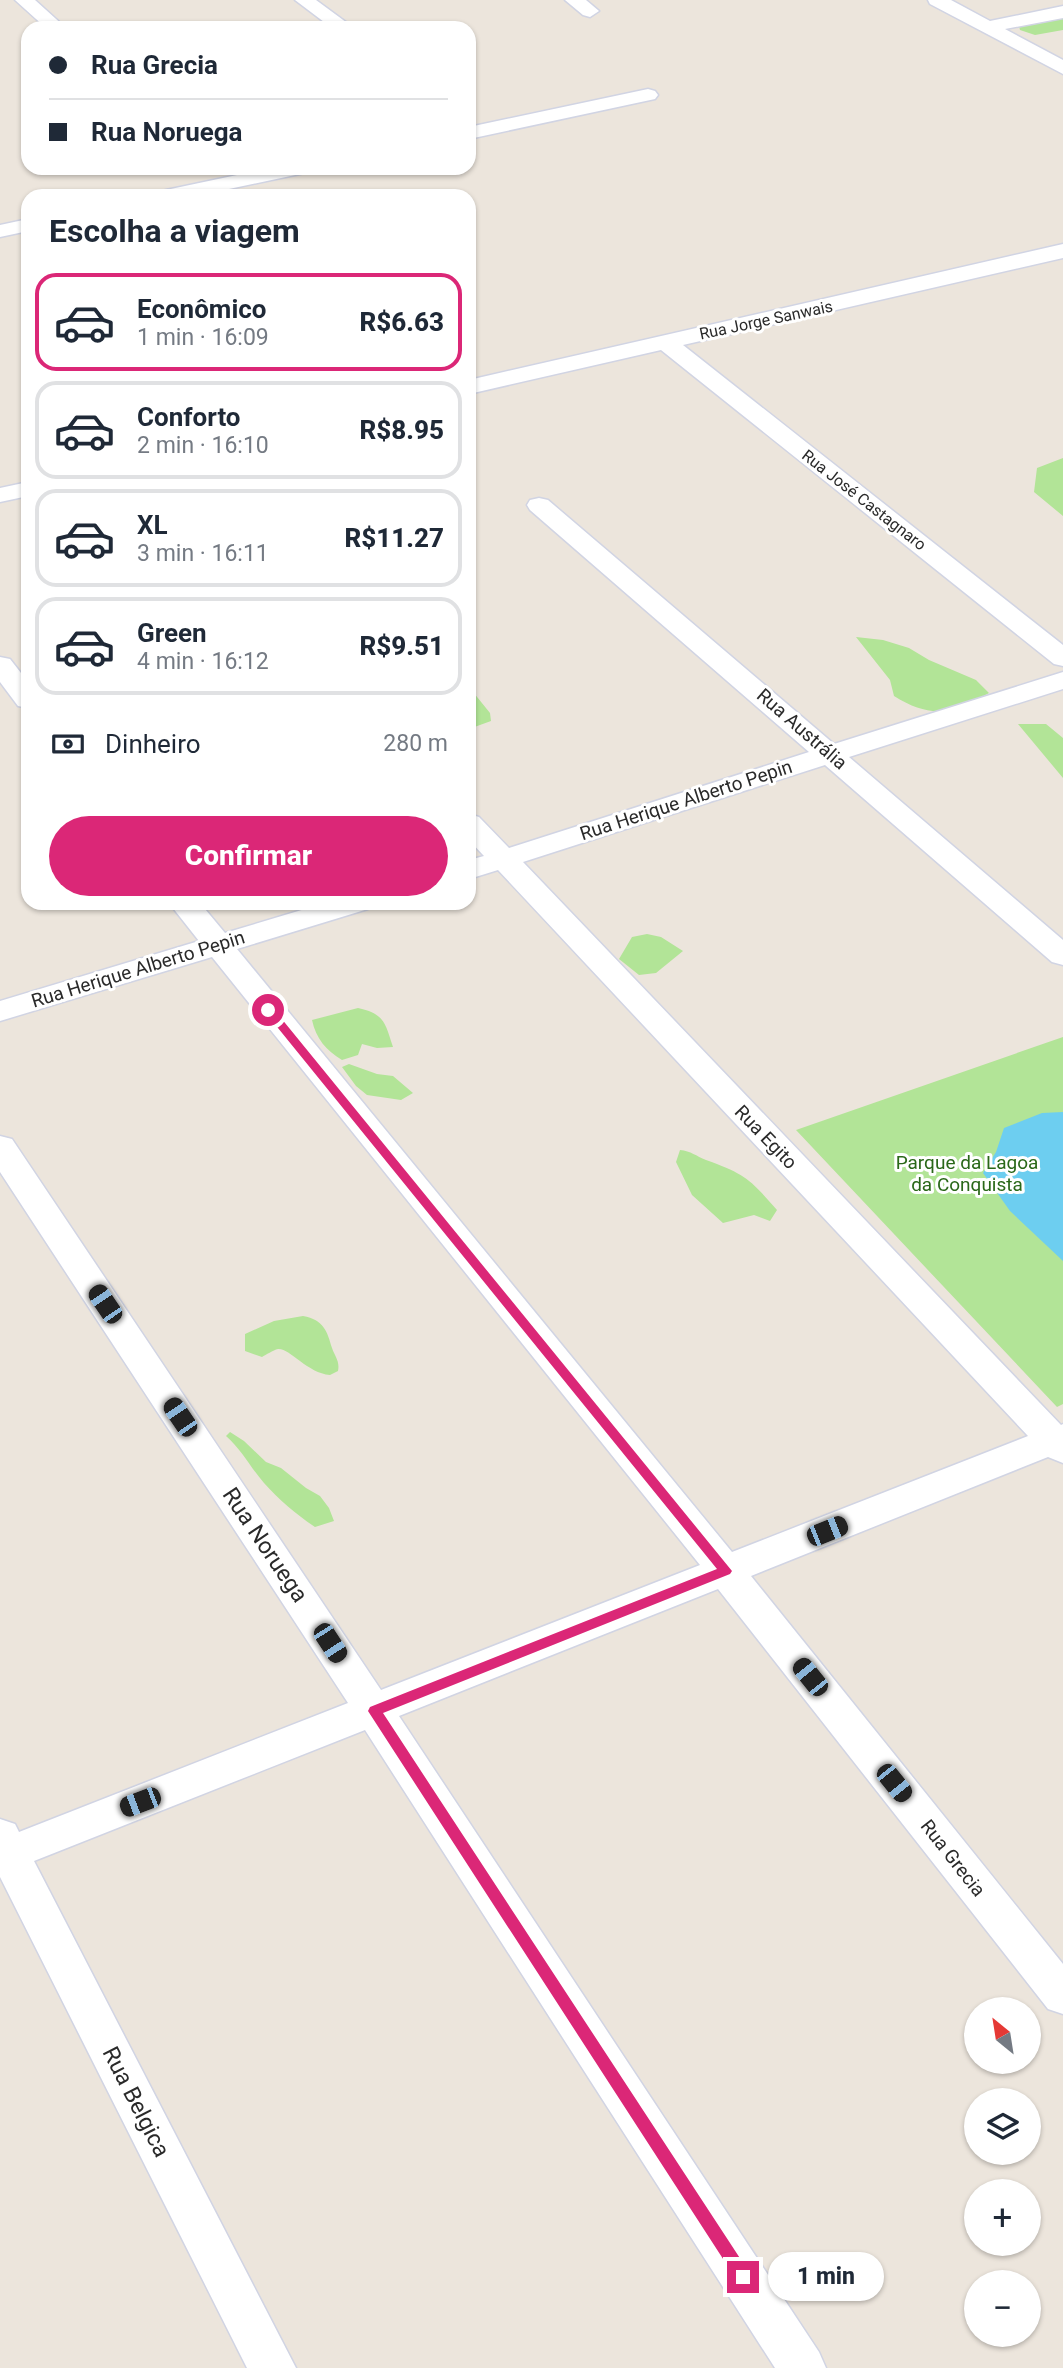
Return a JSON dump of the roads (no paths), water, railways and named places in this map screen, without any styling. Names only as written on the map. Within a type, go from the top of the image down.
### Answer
[{"type":"street","points":[[24,0],[49,21]]},
{"type":"street","points":[[304,0],[335,21]]},
{"type":"street","points":[[937,0],[1063,68]]},
{"type":"street","points":[[988,27],[1063,12]]},
{"type":"street","points":[[476,128],[648,95]]},
{"type":"street","points":[[185,189],[223,175]]},
{"type":"street","points":[[0,231],[21,226]]},
{"type":"street","name":"Rua Jorge Sanwais","points":[[476,385],[1063,251]]},
{"type":"street","name":"Rua José Castagnaro","points":[[665,342],[1063,658]]},
{"type":"street","points":[[0,495],[21,490]]},
{"type":"street","name":"Rua Austrália","points":[[539,505],[1063,956]]},
{"type":"street","points":[[1,664],[21,691]]},
{"type":"street","name":"Rua Herique Alberto Pepin","points":[[476,868],[1063,680]]},
{"type":"street","name":"Rua Egito","points":[[476,831],[1060,1442]]},
{"type":"street","name":"Rua Grecia","points":[[189,910],[726,1571],[1063,1996]]},
{"type":"street","name":"Rua Herique Alberto Pepin","points":[[0,1011],[334,910]]},
{"type":"street","name":"Rua Noruega","points":[[0,1147],[374,1711],[802,2368]]},
{"type":"street","points":[[3,1849],[374,1711],[1060,1442]]},
{"type":"street","name":"Rua Belgica","points":[[3,1849],[272,2368]]},
{"type":"water","points":[[1063,1112],[1063,1261],[1010,1211],[983,1173],[996,1152],[1004,1128],[1042,1113]]},
{"type":"park label","name":"Parque da Lagoa da Conquista","points":[[967,1173]]}]
